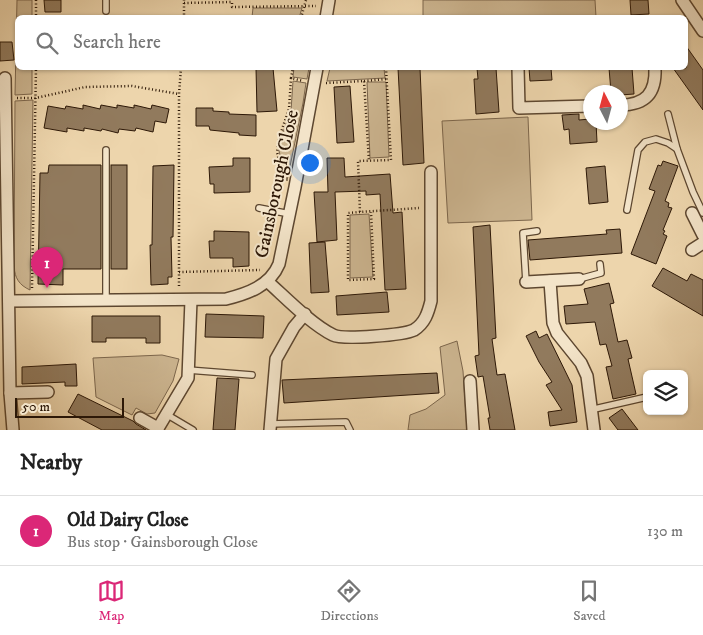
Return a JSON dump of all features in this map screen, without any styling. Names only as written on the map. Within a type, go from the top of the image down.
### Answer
[{"type":"street","points":[[682,0],[687,15]]},
{"type":"street","points":[[689,20],[703,31]]},
{"type":"street","name":"Gainsborough Close","points":[[9,302],[226,299],[248,293],[267,281],[276,270],[290,214],[317,70]]},
{"type":"street","points":[[518,70],[519,108],[583,106]]},
{"type":"street","points":[[628,105],[642,101],[652,92],[656,79],[655,70]]},
{"type":"street","points":[[6,78],[4,247],[9,302],[10,393],[13,430]]},
{"type":"street","points":[[267,281],[322,328],[335,336],[346,338],[399,334],[412,331],[422,323],[428,314],[431,301],[431,172]]},
{"type":"street","points":[[698,213],[703,235]]},
{"type":"street","points":[[692,250],[703,243]]},
{"type":"street","points":[[526,282],[579,279]]},
{"type":"street","points":[[550,281],[556,333],[581,363],[586,376],[594,430]]},
{"type":"street","points":[[140,418],[157,429],[188,378],[191,300]]},
{"type":"street","points":[[270,427],[276,359],[294,327],[306,314]]},
{"type":"street","points":[[470,381],[473,430]]},
{"type":"street","points":[[10,393],[48,392]]},
{"type":"lane","points":[[106,0],[106,11]]},
{"type":"lane","points":[[668,114],[676,149],[693,192],[698,213]]},
{"type":"lane","points":[[627,210],[638,150],[645,142],[656,140],[668,143],[676,149]]},
{"type":"lane","points":[[106,150],[106,301]]},
{"type":"lane","points":[[259,208],[290,214]]},
{"type":"lane","points":[[526,282],[523,232],[537,231]]},
{"type":"lane","points":[[579,279],[601,273],[600,264]]},
{"type":"lane","points":[[188,370],[252,375]]},
{"type":"lane","points":[[590,410],[643,398]]},
{"type":"lane","points":[[166,414],[193,430]]},
{"type":"lane","points":[[270,427],[346,422],[350,430]]},
{"type":"path","points":[[36,0],[36,15]]},
{"type":"path","points":[[302,15],[306,0]]},
{"type":"path","points":[[184,15],[184,1],[232,2],[232,7],[304,6],[328,8]]},
{"type":"path","points":[[31,302],[36,70]]},
{"type":"path","points":[[179,300],[179,94],[181,70]]},
{"type":"path","points":[[291,78],[292,70]]},
{"type":"path","points":[[360,212],[358,161],[391,160],[386,70]]},
{"type":"path","points":[[364,81],[387,79]]},
{"type":"path","points":[[6,99],[36,98],[85,87],[132,86],[179,94]]},
{"type":"path","points":[[371,212],[374,279],[348,280],[348,213],[432,208]]},
{"type":"path","points":[[179,272],[276,270]]},
{"type":"shaded area","points":[[17,0],[32,0],[32,15],[17,15]]},
{"type":"shaded area","points":[[423,0],[595,0],[596,15],[423,15]]},
{"type":"shaded area","points":[[253,8],[302,8],[300,15],[252,15]]},
{"type":"shaded area","points":[[16,70],[32,70],[32,94],[15,95]]},
{"type":"shaded area","points":[[294,70],[309,70],[307,79],[293,77]]},
{"type":"shaded area","points":[[330,70],[384,70],[385,78],[327,81]]},
{"type":"shaded area","points":[[293,81],[306,83],[287,181],[279,151],[280,140],[291,111]]},
{"type":"shaded area","points":[[367,82],[386,82],[389,157],[370,158]]},
{"type":"shaded area","points":[[33,100],[30,290],[18,281],[14,267],[15,101]]},
{"type":"shaded area","points":[[528,117],[532,220],[448,223],[442,121]]},
{"type":"shaded area","points":[[369,214],[373,277],[350,278],[350,215]]},
{"type":"shaded area","points":[[457,341],[463,371],[467,430],[408,430],[410,415],[426,409],[445,395],[440,347]]},
{"type":"shaded area","points":[[162,355],[179,359],[173,381],[155,413],[147,414],[136,408],[132,415],[96,397],[93,358]]},
{"type":"building","points":[[44,0],[61,0],[61,12],[45,12]]},
{"type":"building","points":[[630,0],[648,0],[649,14],[631,15]]},
{"type":"building","points":[[0,42],[12,42],[14,60],[0,61]]},
{"type":"building","points":[[688,49],[703,70],[703,110],[674,70],[688,70]]},
{"type":"building","points":[[256,70],[273,70],[277,111],[257,112]]},
{"type":"building","points":[[398,70],[420,70],[424,163],[403,165]]},
{"type":"building","points":[[477,70],[496,70],[499,112],[476,114],[474,79],[478,79]]},
{"type":"building","points":[[529,70],[551,70],[552,80],[530,81]]},
{"type":"building","points":[[609,70],[632,70],[634,94],[628,94],[628,85],[610,85]]},
{"type":"building","points":[[350,86],[354,142],[337,143],[334,87]]},
{"type":"building","points":[[83,105],[100,109],[101,105],[117,108],[117,105],[134,108],[134,105],[151,109],[152,105],[169,109],[166,123],[155,121],[153,132],[136,128],[135,131],[119,129],[118,133],[102,129],[101,131],[84,128],[84,131],[67,128],[67,132],[44,128],[48,106],[65,109],[66,106],[83,109]]},
{"type":"building","points":[[196,108],[213,108],[213,111],[229,112],[229,114],[256,115],[256,136],[210,130],[209,126],[196,126]]},
{"type":"building","points":[[579,114],[579,120],[583,120],[583,130],[596,130],[597,142],[570,144],[569,129],[564,130],[562,115]]},
{"type":"building","points":[[233,158],[250,158],[250,192],[214,193],[214,184],[210,184],[209,167],[233,166]]},
{"type":"building","points":[[327,158],[344,158],[345,177],[390,174],[393,213],[402,212],[406,289],[385,290],[380,194],[366,195],[366,191],[335,192],[337,240],[317,242],[314,192],[328,192]]},
{"type":"building","points":[[663,161],[678,166],[665,201],[669,203],[668,207],[672,208],[663,230],[665,231],[663,234],[667,236],[656,264],[631,254],[655,191],[649,189],[658,165],[661,166]]},
{"type":"building","points":[[49,165],[101,165],[101,269],[63,269],[63,285],[38,284],[40,173],[48,173]]},
{"type":"building","points":[[111,165],[127,165],[127,269],[111,269]]},
{"type":"building","points":[[174,165],[173,237],[171,237],[172,277],[168,277],[168,284],[151,285],[150,245],[152,245],[153,166]]},
{"type":"building","points":[[605,166],[608,202],[589,204],[586,168]]},
{"type":"building","points":[[490,225],[496,338],[492,339],[497,375],[505,374],[515,430],[490,430],[488,418],[490,418],[483,376],[478,377],[475,356],[479,355],[473,227]]},
{"type":"building","points":[[620,229],[622,253],[530,260],[528,240],[607,234],[606,230]]},
{"type":"building","points":[[214,231],[249,232],[249,266],[233,267],[233,258],[210,258],[209,241],[214,241]]},
{"type":"building","points":[[325,242],[329,292],[311,293],[309,243]]},
{"type":"building","points":[[663,268],[687,281],[691,274],[703,280],[703,316],[652,286]]},
{"type":"building","points":[[609,283],[614,303],[610,304],[618,342],[627,340],[632,358],[628,359],[636,394],[613,399],[606,367],[612,366],[606,344],[600,345],[595,322],[566,324],[564,306],[588,304],[584,289]]},
{"type":"building","points":[[387,292],[389,312],[337,315],[336,296]]},
{"type":"building","points":[[206,314],[264,316],[263,338],[205,337]]},
{"type":"building","points":[[92,316],[160,316],[160,343],[146,343],[146,338],[106,338],[106,342],[92,342]]},
{"type":"building","points":[[536,331],[539,338],[547,334],[572,385],[577,422],[550,426],[548,412],[562,410],[546,385],[552,382],[526,336]]},
{"type":"building","points":[[76,364],[77,386],[65,386],[65,382],[22,384],[22,367]]},
{"type":"building","points":[[437,373],[439,393],[284,403],[282,380]]},
{"type":"building","points":[[217,378],[239,379],[235,430],[213,430]]},
{"type":"building","points":[[78,394],[133,421],[146,430],[102,430],[68,412]]},
{"type":"building","points":[[622,409],[638,430],[618,430],[609,418]]},
{"type":"place","name":"Old Dairy Close","points":[[47,288]]}]
